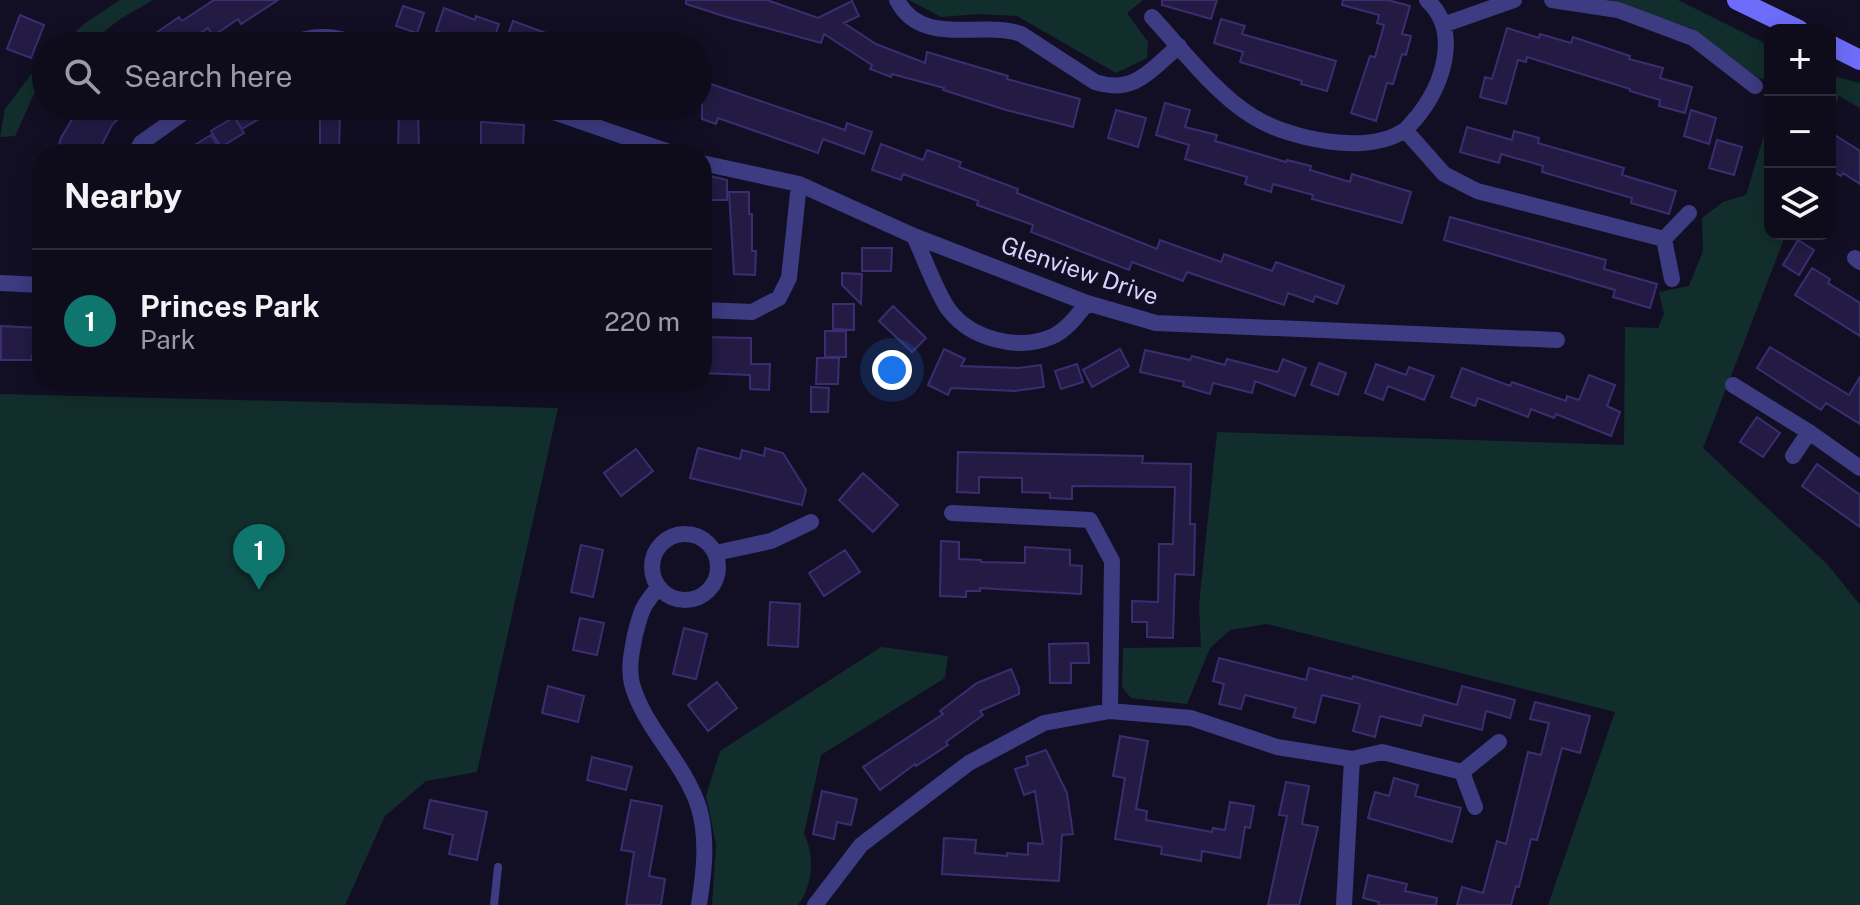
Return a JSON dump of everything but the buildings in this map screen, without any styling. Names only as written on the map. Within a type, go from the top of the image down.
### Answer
[{"type":"street","points":[[897,0],[911,19],[924,27],[1008,30],[1021,34],[1095,82],[1109,86],[1136,82],[1179,46]]},
{"type":"street","points":[[1152,17],[1217,86],[1252,117],[1294,134],[1354,145],[1379,141],[1405,130],[1438,86],[1446,45],[1443,25],[1427,0]]},
{"type":"street","points":[[1443,25],[1514,0]]},
{"type":"street","points":[[1552,0],[1618,10],[1693,38],[1755,86]]},
{"type":"street","points":[[1737,0],[1787,24]]},
{"type":"street","points":[[1836,48],[1860,60]]},
{"type":"street","points":[[140,144],[173,120]]},
{"type":"street","points":[[577,120],[646,144]]},
{"type":"street","points":[[1405,130],[1444,174],[1477,191],[1664,239]]},
{"type":"street","name":"Glenview Drive","points":[[712,165],[799,184],[914,236],[1087,303],[1156,323],[1557,340]]},
{"type":"street","points":[[712,310],[752,312],[779,298],[789,278],[799,184]]},
{"type":"street","points":[[1664,239],[1689,213]]},
{"type":"street","points":[[914,236],[949,310],[969,328],[994,340],[1024,345],[1053,337],[1075,319],[1087,303]]},
{"type":"street","points":[[1664,239],[1672,279]]},
{"type":"street","points":[[0,283],[32,285]]},
{"type":"street","points":[[1733,385],[1860,468]]},
{"type":"street","points":[[1793,456],[1809,432]]},
{"type":"street","points":[[952,513],[1090,520],[1112,561],[1110,711]]},
{"type":"street","points":[[716,553],[771,541],[811,522]]},
{"type":"street","points":[[686,534],[704,539],[716,553],[718,572],[710,590],[693,599],[683,599],[674,598],[659,587],[652,570],[656,551],[668,538],[686,534]]},
{"type":"street","points":[[659,587],[642,606],[632,648],[632,683],[698,807],[704,836],[705,866],[699,905]]},
{"type":"street","points":[[815,905],[861,845],[969,763],[1044,723],[1110,711],[1191,718],[1277,747],[1352,759],[1382,752],[1462,772]]},
{"type":"street","points":[[1462,772],[1499,742]]},
{"type":"street","points":[[1344,905],[1352,759]]},
{"type":"street","points":[[1462,772],[1475,807]]},
{"type":"lane","points":[[494,905],[498,867]]},
{"type":"green space","points":[[120,0],[153,0],[104,32],[75,32]]},
{"type":"green space","points":[[909,0],[1143,0],[1127,13],[1148,42],[1147,58],[1116,73],[1017,16],[979,14],[941,17]]},
{"type":"green space","points":[[1608,0],[1678,0],[1764,43],[1764,79],[1758,78],[1691,28]]},
{"type":"green space","points":[[32,73],[32,99],[15,136],[0,137],[5,109]]},
{"type":"green space","points":[[1836,77],[1860,83],[1860,108],[1839,96],[1836,104]]},
{"type":"green space","points":[[1764,135],[1764,240],[1784,240],[1703,448],[1828,565],[1860,605],[1860,905],[1548,905],[1615,712],[1267,624],[1230,630],[1210,648],[1187,704],[1131,698],[1122,687],[1123,648],[1201,647],[1199,605],[1217,432],[1624,445],[1625,327],[1658,328],[1664,314],[1659,292],[1689,286],[1703,251],[1702,218],[1723,202],[1746,195]]},
{"type":"green space","points":[[0,394],[558,408],[477,772],[426,781],[385,816],[345,905],[0,905]]},
{"type":"green space","points":[[881,647],[948,656],[945,678],[821,755],[804,834],[810,852],[811,870],[807,889],[798,905],[712,905],[716,844],[706,796],[720,751]]},
{"type":"place","name":"Princes Park","points":[[259,590]]}]
